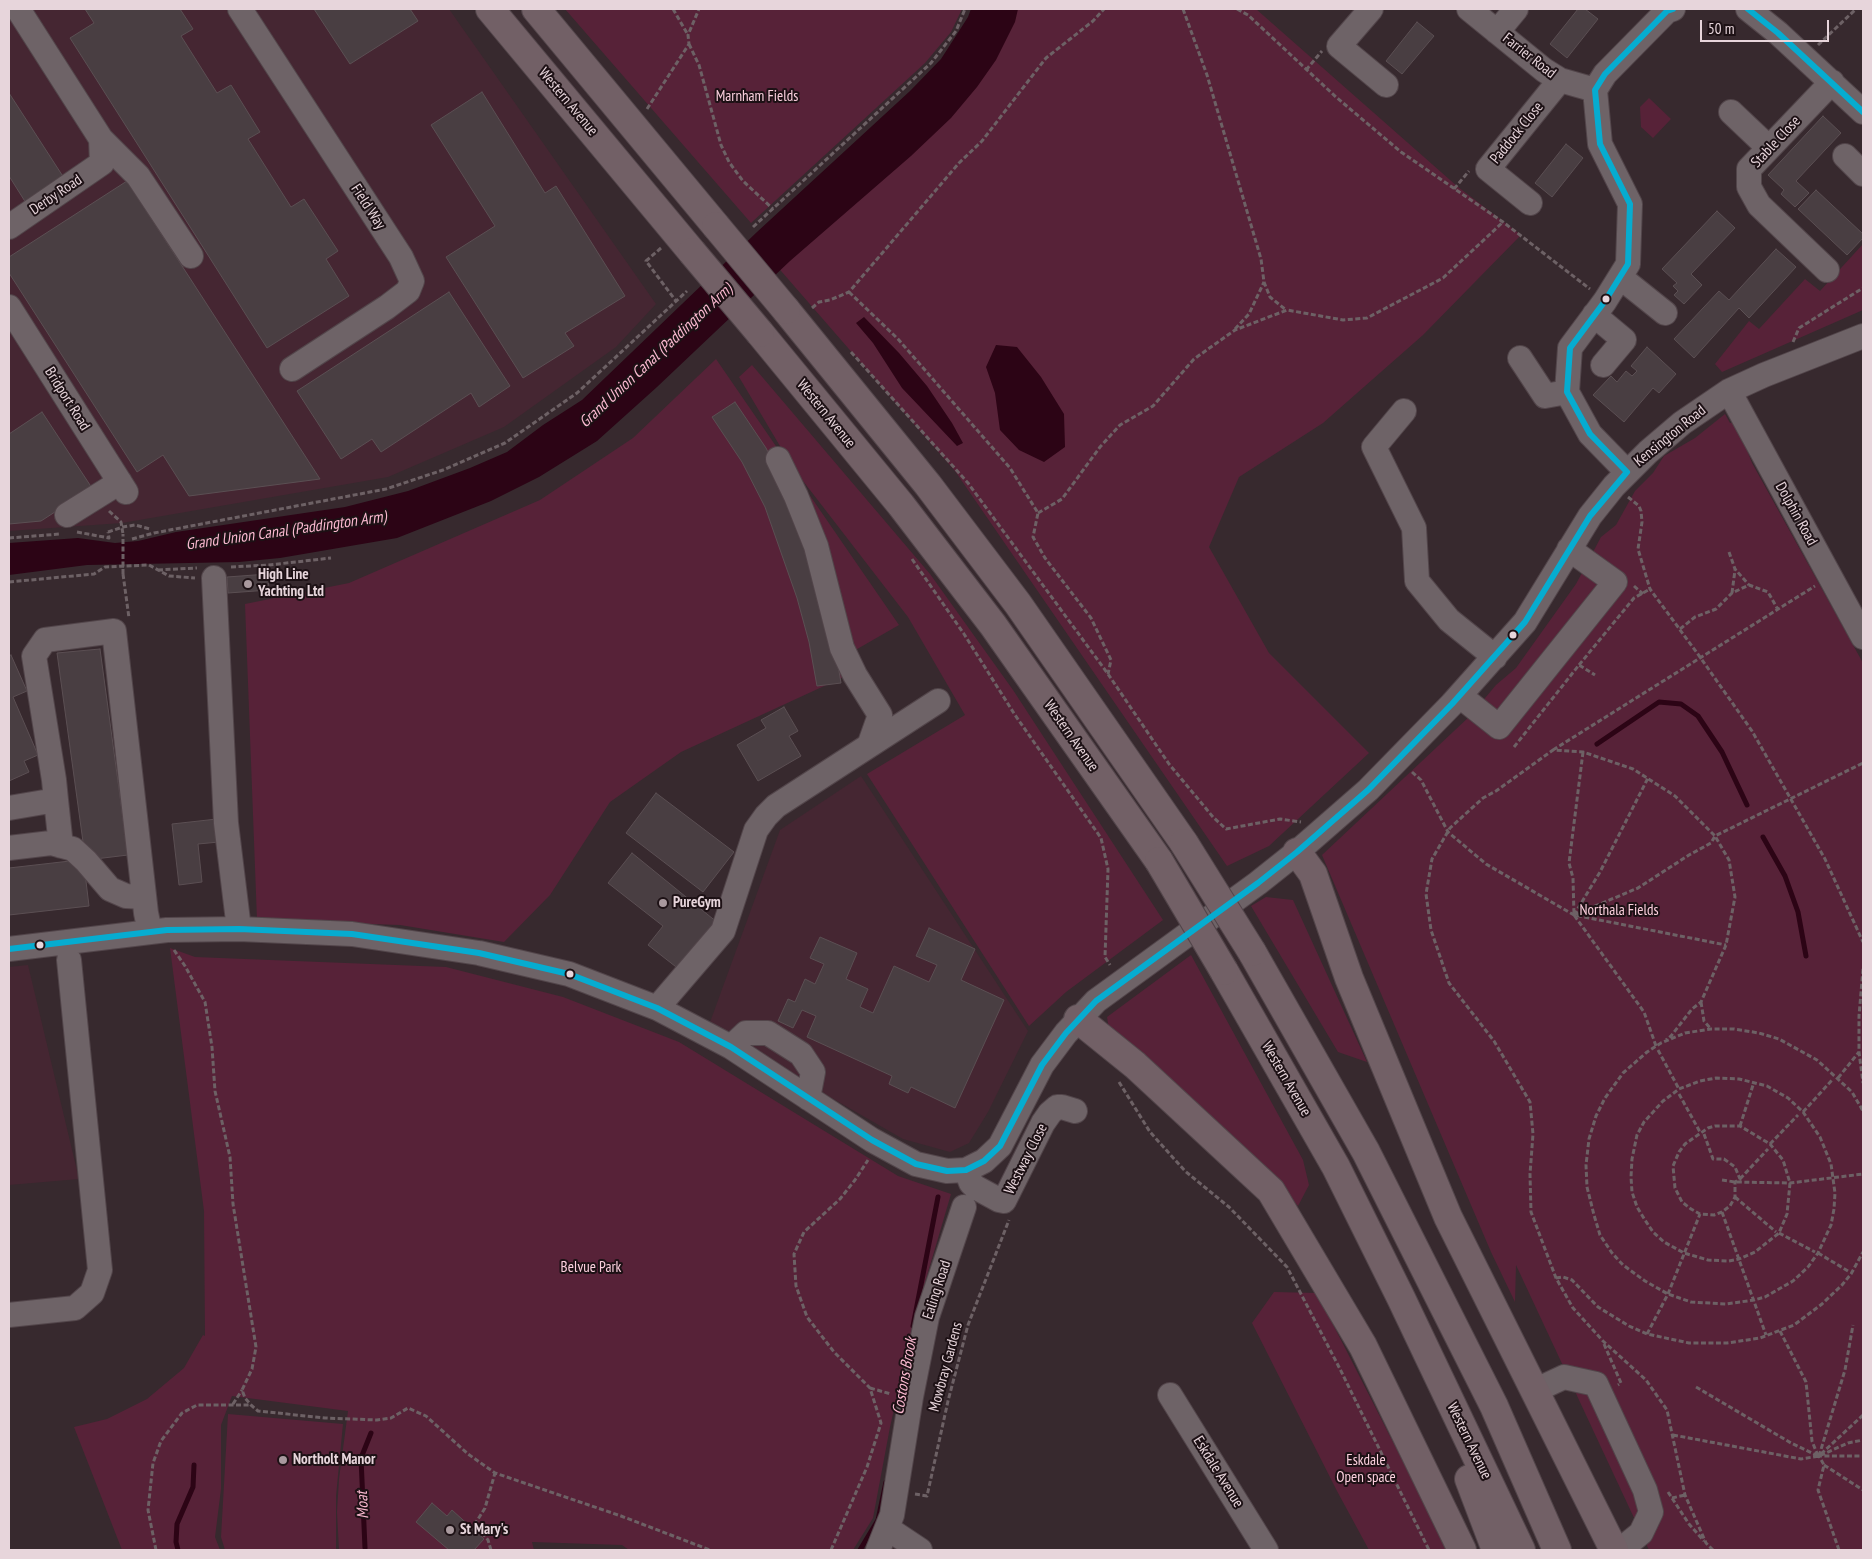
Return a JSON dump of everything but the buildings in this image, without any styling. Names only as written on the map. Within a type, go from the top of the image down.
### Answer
[{"type":"highway","name":"Western Avenue","points":[[490,9],[901,505],[993,625],[1159,861],[1336,1167],[1401,1298],[1521,1550]]},
{"type":"highway","points":[[536,9],[716,226],[801,307],[928,485],[1018,604],[1184,842],[1252,952],[1366,1152],[1494,1406],[1573,1550]]},
{"type":"highway","points":[[1297,852],[1313,874],[1349,978],[1448,1217],[1614,1550]]},
{"type":"highway","points":[[1078,1019],[1135,1065],[1271,1191],[1364,1346],[1462,1550]]},
{"type":"highway","points":[[1401,1298],[1496,1550]]},
{"type":"highway","points":[[1494,1406],[1557,1550]]},
{"type":"street","points":[[18,9],[102,139],[138,176],[191,256]]},
{"type":"street","name":"Field Way","points":[[240,9],[400,257],[412,281],[408,291],[387,307],[292,369]]},
{"type":"street","points":[[1370,9],[1339,46],[1386,85]]},
{"type":"street","name":"Farrier Road","points":[[1469,9],[1544,70],[1560,80],[1595,90]]},
{"type":"street","points":[[1497,32],[1516,9]]},
{"type":"street","points":[[1627,472],[1590,434],[1566,392],[1570,348],[1600,308],[1628,264],[1630,204],[1600,144],[1595,90],[1605,74],[1667,11],[1673,9]]},
{"type":"street","points":[[1748,9],[1778,33],[1863,112]]},
{"type":"street","name":"Paddock Close","points":[[1530,203],[1488,169],[1560,80]]},
{"type":"street","name":"Stable Close","points":[[1828,270],[1759,205],[1748,188],[1749,169],[1832,82]]},
{"type":"street","points":[[1731,112],[1770,148]]},
{"type":"street","name":"Derby Road","points":[[9,226],[102,163],[102,139]]},
{"type":"street","points":[[1845,156],[1863,174]]},
{"type":"street","points":[[1620,277],[1665,313]]},
{"type":"street","name":"Bridport Road","points":[[9,307],[123,487],[67,515]]},
{"type":"street","points":[[1600,308],[1624,340],[1603,365]]},
{"type":"street","name":"Kensington Road","points":[[968,1188],[984,1161],[1000,1146],[1042,1065],[1078,1019],[1109,990],[1258,883],[1297,852],[1350,807],[1399,759],[1460,696],[1533,611],[1590,516],[1627,472],[1662,440],[1729,391],[1764,375],[1863,336]]},
{"type":"street","points":[[1520,358],[1545,396],[1566,392]]},
{"type":"street","name":"Dolphin Road","points":[[1729,391],[1863,637]]},
{"type":"street","points":[[1404,411],[1374,447],[1414,528],[1417,581],[1449,620],[1495,657]]},
{"type":"street","points":[[778,459],[796,496],[816,546],[842,648],[854,675],[880,715],[870,743]]},
{"type":"street","points":[[1460,696],[1499,727],[1616,582],[1569,549]]},
{"type":"street","points":[[213,571],[226,823],[239,929]]},
{"type":"street","points":[[61,846],[54,780],[34,656],[45,640],[114,631],[144,897],[159,938]]},
{"type":"street","points":[[657,1008],[723,931],[756,830],[766,816],[776,806],[870,743],[938,701]]},
{"type":"street","points":[[9,808],[56,800]]},
{"type":"street","points":[[9,848],[51,843],[73,849],[110,889],[126,896],[144,897]]},
{"type":"street","points":[[9,949],[159,938],[239,929],[352,934],[479,953],[569,974],[657,1008],[731,1047],[884,1147],[916,1164],[947,1172],[968,1188]]},
{"type":"street","points":[[9,1315],[75,1308],[92,1293],[100,1270],[68,960]]},
{"type":"street","points":[[731,1047],[746,1033],[768,1033],[801,1054],[813,1072],[808,1098]]},
{"type":"street","name":"Westway Close","points":[[968,1188],[1004,1201],[1043,1122],[1050,1113],[1057,1107],[1075,1111]]},
{"type":"street","name":"Ealing Road","points":[[878,1550],[888,1528],[897,1492],[911,1397],[927,1317],[968,1188]]},
{"type":"street","points":[[1534,1391],[1564,1377],[1596,1384],[1645,1490],[1652,1512],[1641,1533],[1620,1550]]},
{"type":"street","name":"Eskdale Avenue","points":[[1170,1395],[1266,1550]]},
{"type":"street","points":[[888,1528],[920,1550]]},
{"type":"path","points":[[673,9],[688,35],[689,44],[699,65],[721,146],[729,162],[743,181],[773,209]]},
{"type":"path","points":[[688,35],[699,9]]},
{"type":"path","points":[[753,227],[931,63],[956,31],[965,9]]},
{"type":"path","points":[[801,307],[830,300],[850,292],[959,162],[982,142],[1046,58],[1093,21],[1104,9]]},
{"type":"path","points":[[1183,9],[1207,75],[1261,259],[1264,282],[1270,297],[1287,310],[1343,320],[1368,318],[1443,278],[1502,222]]},
{"type":"path","points":[[1237,9],[1248,15],[1324,86],[1401,152],[1502,222],[1600,308]]},
{"type":"path","points":[[1805,58],[1856,9]]},
{"type":"path","points":[[645,112],[689,44]]},
{"type":"path","points":[[661,247],[646,261],[676,301]]},
{"type":"path","points":[[1038,513],[1062,500],[1100,447],[1120,425],[1153,406],[1194,359],[1235,330],[1249,314],[1264,282]]},
{"type":"path","points":[[1794,338],[1799,328],[1863,288]]},
{"type":"path","points":[[132,539],[154,533],[386,489],[444,470],[505,443],[577,393],[687,291]]},
{"type":"path","points":[[850,292],[898,339],[1010,468],[1038,513],[1033,537],[1045,558],[1091,618],[1111,660],[1108,674]]},
{"type":"path","points":[[801,307],[818,315]]},
{"type":"path","points":[[1235,330],[1287,310]]},
{"type":"path","points":[[851,352],[968,483],[1108,674],[1169,764],[1213,817],[1226,829],[1280,819],[1304,822]]},
{"type":"path","points":[[1628,498],[1639,506],[1641,511],[1642,522],[1638,549],[1650,589],[1752,731],[1825,859],[1863,942]]},
{"type":"path","points":[[121,522],[125,526]]},
{"type":"path","points":[[109,538],[108,532],[125,526],[135,525],[150,529],[154,533]]},
{"type":"path","points":[[123,574],[125,526]]},
{"type":"path","points":[[1729,552],[1735,569],[1749,585],[1768,592],[1777,608]]},
{"type":"path","points":[[909,554],[964,634],[1014,716],[1101,838],[1108,869],[1105,957],[1110,965]]},
{"type":"path","points":[[9,582],[94,574],[105,568],[149,565],[169,576],[331,558]]},
{"type":"path","points":[[1732,593],[1735,569]]},
{"type":"path","points":[[158,570],[213,571]]},
{"type":"path","points":[[1706,1543],[1685,1495],[1667,1410],[1646,1380],[1603,1341],[1573,1308],[1556,1278],[1531,1212],[1530,1174],[1533,1134],[1530,1102],[1494,1041],[1449,983],[1431,930],[1426,894],[1432,859],[1448,832],[1483,798],[1496,791],[1553,750],[1830,576]]},
{"type":"path","points":[[1680,629],[1695,617],[1716,609],[1732,593],[1749,585]]},
{"type":"path","points":[[1514,747],[1634,598],[1650,589]]},
{"type":"path","points":[[1579,665],[1595,675]]},
{"type":"path","points":[[1553,750],[1583,752],[1634,769],[1676,796],[1715,836],[1729,860],[1735,897],[1726,945],[1701,1002],[1692,1009],[1671,1036],[1657,1048],[1647,1052],[1623,1073],[1605,1098],[1596,1116],[1589,1139],[1586,1165],[1587,1187],[1600,1235],[1623,1265],[1645,1281],[1668,1294],[1691,1302],[1710,1304],[1754,1300],[1765,1297],[1793,1282],[1808,1268],[1831,1225],[1835,1193],[1831,1164],[1826,1148],[1803,1112],[1782,1094],[1767,1086],[1730,1077],[1700,1081],[1678,1089],[1644,1122],[1635,1143],[1631,1177],[1637,1207],[1653,1232],[1664,1242],[1684,1253],[1708,1260],[1729,1261],[1739,1259],[1756,1252],[1778,1232],[1787,1214],[1790,1183],[1783,1160],[1769,1147],[1740,1126],[1715,1126],[1700,1132],[1679,1152],[1673,1166],[1675,1188],[1682,1202],[1700,1214],[1722,1212],[1730,1206],[1735,1197],[1736,1182],[1740,1179],[1769,1147],[1798,1115]]},
{"type":"path","points":[[1583,752],[1569,863],[1573,878],[1574,915],[1644,1012],[1657,1048],[1678,1089]]},
{"type":"path","points":[[1399,759],[1421,780],[1448,832],[1486,864],[1574,915],[1726,945]]},
{"type":"path","points":[[1574,915],[1638,888],[1711,843],[1715,836],[1790,798],[1863,765]]},
{"type":"path","points":[[1574,915],[1600,872],[1648,778]]},
{"type":"path","points":[[159,938],[186,966],[205,1002],[216,1091],[230,1157],[233,1204],[256,1346],[252,1369],[234,1404]]},
{"type":"path","points":[[1863,969],[1859,1016],[1859,1052],[1863,1082]]},
{"type":"path","points":[[1701,1002],[1704,1021],[1711,1029]]},
{"type":"path","points":[[1661,1043],[1685,1033],[1711,1029],[1734,1029],[1759,1033],[1779,1039],[1817,1060],[1852,1092],[1863,1111]]},
{"type":"path","points":[[1838,1078],[1859,1052]]},
{"type":"path","points":[[1803,1112],[1833,1079]]},
{"type":"path","points":[[1118,1081],[1150,1132],[1185,1171],[1229,1207],[1287,1267],[1340,1369],[1429,1550]]},
{"type":"path","points":[[1740,1126],[1754,1082]]},
{"type":"path","points":[[1679,1094],[1700,1132]]},
{"type":"path","points":[[1704,1134],[1713,1159],[1724,1159],[1735,1166],[1740,1179]]},
{"type":"path","points":[[868,1159],[840,1199],[804,1232],[794,1254],[796,1286],[807,1317],[834,1352],[870,1388],[894,1395]]},
{"type":"path","points":[[1722,1180],[1790,1183],[1863,1174]]},
{"type":"path","points":[[1735,1197],[1778,1232],[1848,1271]]},
{"type":"path","points":[[1722,1212],[1766,1335]]},
{"type":"path","points":[[1647,1334],[1668,1294],[1700,1214]]},
{"type":"path","name":"Mowbray Gardens","points":[[897,1492],[927,1496],[968,1326],[1010,1219]]},
{"type":"path","points":[[1556,1278],[1563,1277],[1572,1280],[1598,1307],[1629,1326],[1647,1334],[1689,1343],[1727,1343],[1766,1335],[1794,1325],[1822,1304],[1851,1274],[1863,1252]]},
{"type":"path","points":[[1819,1456],[1845,1370],[1853,1325]]},
{"type":"path","points":[[1780,1331],[1806,1382],[1812,1441],[1819,1456],[1824,1465],[1863,1490]]},
{"type":"path","points":[[1603,1341],[1621,1384]]},
{"type":"path","points":[[1696,1387],[1790,1443],[1819,1456],[1863,1440]]},
{"type":"path","points":[[831,1550],[867,1467],[880,1423],[870,1388]]},
{"type":"path","points":[[242,1390],[245,1398],[258,1411],[325,1418],[377,1420],[391,1418],[408,1408],[426,1416],[468,1454],[495,1473],[621,1516],[710,1550]]},
{"type":"path","points":[[156,1550],[148,1510],[153,1463],[161,1441],[182,1413],[197,1405],[251,1405]]},
{"type":"path","points":[[1819,1456],[1863,1414]]},
{"type":"path","points":[[1673,1436],[1801,1459],[1819,1456],[1863,1456]]},
{"type":"path","points":[[1824,1465],[1818,1490],[1839,1550]]},
{"type":"path","points":[[491,1550],[488,1540],[475,1524],[485,1508],[495,1473]]},
{"type":"path","points":[[1672,1498],[1685,1495]]},
{"type":"path","points":[[1689,1524],[1713,1550]]},
{"type":"shaded area","points":[[9,9],[449,9],[656,304],[616,347],[504,427],[388,477],[122,523],[9,531]]},
{"type":"shaded area","points":[[861,776],[1028,1031],[988,1112],[969,1143],[950,1152],[903,1139],[830,1097],[751,1046],[709,1025],[780,830]]},
{"type":"shaded area","points":[[28,965],[79,1179],[9,1185],[9,967]]},
{"type":"green space","name":"Marnham Fields","points":[[565,9],[962,9],[951,32],[925,63],[751,223]]},
{"type":"green space","points":[[1007,9],[1256,9],[1458,187],[1521,235],[1423,335],[1323,423],[1239,477],[1209,547],[1269,653],[1369,753],[1269,846],[1227,866],[955,471],[775,264]]},
{"type":"green space","points":[[1649,98],[1671,119],[1653,138],[1641,127],[1640,107]]},
{"type":"green space","points":[[1863,244],[1863,310],[1722,372],[1715,364],[1749,321],[1759,329],[1805,279],[1820,291]]},
{"type":"green space","points":[[716,359],[899,625],[845,656],[848,675],[681,752],[610,802],[550,895],[504,942],[400,925],[257,920],[245,604],[349,583],[540,500],[633,438]]},
{"type":"green space","points":[[752,365],[930,574],[1013,690],[1163,920],[1066,992],[1029,1026],[867,774],[965,715],[908,617],[793,468],[739,377]]},
{"type":"green space","name":"Northala Fields","points":[[1725,414],[1730,423],[1736,422],[1752,463],[1863,663],[1863,1550],[1649,1550],[1516,1265],[1515,1302],[1491,1252],[1322,855],[1470,716],[1496,685],[1516,668],[1576,584],[1601,537],[1616,525],[1635,491],[1653,473],[1664,456],[1695,438]]},
{"type":"green space","points":[[1266,897],[1293,900],[1367,1062],[1338,1052],[1251,906]]},
{"type":"green space","name":"Belvue Park","points":[[170,948],[195,957],[446,967],[563,997],[679,1042],[898,1176],[951,1194],[916,1313],[890,1427],[873,1518],[853,1550],[629,1550],[622,1545],[532,1542],[534,1550],[339,1550],[337,1512],[339,1479],[348,1411],[232,1396],[221,1425],[221,1489],[215,1537],[220,1550],[122,1550],[74,1427],[107,1419],[147,1399],[184,1368],[203,1335],[205,1336],[204,1211]]},
{"type":"green space","points":[[1191,955],[1303,1160],[1309,1185],[1298,1206],[1277,1183],[1109,1029],[1107,1017]]},
{"type":"green space","name":"Eskdale Open space","points":[[1274,1292],[1317,1293],[1448,1550],[1369,1550],[1252,1323]]},
{"type":"green space","name":"Northolt Manor","points":[[228,1414],[343,1424],[336,1496],[336,1550],[225,1550],[221,1537]]},
{"type":"water","name":"Grand Union Canal (Paddington Arm)","points":[[971,9],[1018,9],[1015,22],[996,60],[977,87],[951,118],[911,156],[790,261],[597,441],[539,477],[491,501],[397,538],[280,558],[239,562],[87,565],[9,575],[9,543],[78,538],[115,543],[138,541],[176,532],[345,507],[408,491],[507,452],[543,425],[582,400],[757,232],[910,91],[941,59],[968,17]]},
{"type":"water","points":[[864,317],[899,353],[927,386],[963,443],[957,446],[902,388],[873,343],[856,323]]},
{"type":"water","points":[[996,345],[1017,347],[1041,377],[1064,414],[1065,447],[1044,462],[1019,450],[1000,430],[995,393],[986,367]]},
{"type":"waterway","points":[[1597,744],[1659,702],[1681,704],[1698,716],[1722,752],[1747,805]]},
{"type":"waterway","points":[[1763,837],[1785,876],[1798,912],[1806,956]]},
{"type":"waterway","name":"Costons Brook","points":[[913,1326],[938,1197]]},
{"type":"waterway","name":"Moat","points":[[365,1548],[361,1458],[371,1433]]},
{"type":"waterway","name":"Moat","points":[[178,1550],[176,1542],[177,1524],[193,1487],[194,1465]]},
{"type":"waterway","name":"Costons Brook","points":[[860,1550],[878,1520],[886,1482]]},
{"type":"transit line","points":[[1627,472],[1590,434],[1567,392],[1570,348],[1605,301],[1628,264],[1630,204],[1600,144],[1595,90],[1605,74],[1667,11],[1673,9]]},
{"type":"transit line","points":[[1748,9],[1778,33],[1863,112]]},
{"type":"transit line","points":[[9,949],[167,930],[239,929],[352,934],[479,953],[569,974],[657,1008],[731,1047],[872,1140],[916,1164],[947,1171],[966,1170],[984,1161],[1000,1146],[1042,1065],[1066,1033],[1096,1001],[1258,883],[1297,852],[1368,790],[1452,704],[1525,622],[1590,516],[1627,472]]},
{"type":"place","name":"High Line Yachting Ltd","points":[[248,584]]},
{"type":"place","name":"PureGym","points":[[663,903]]},
{"type":"place","name":"Northolt Manor","points":[[283,1460]]},
{"type":"place","name":"St Mary's","points":[[450,1530]]}]
